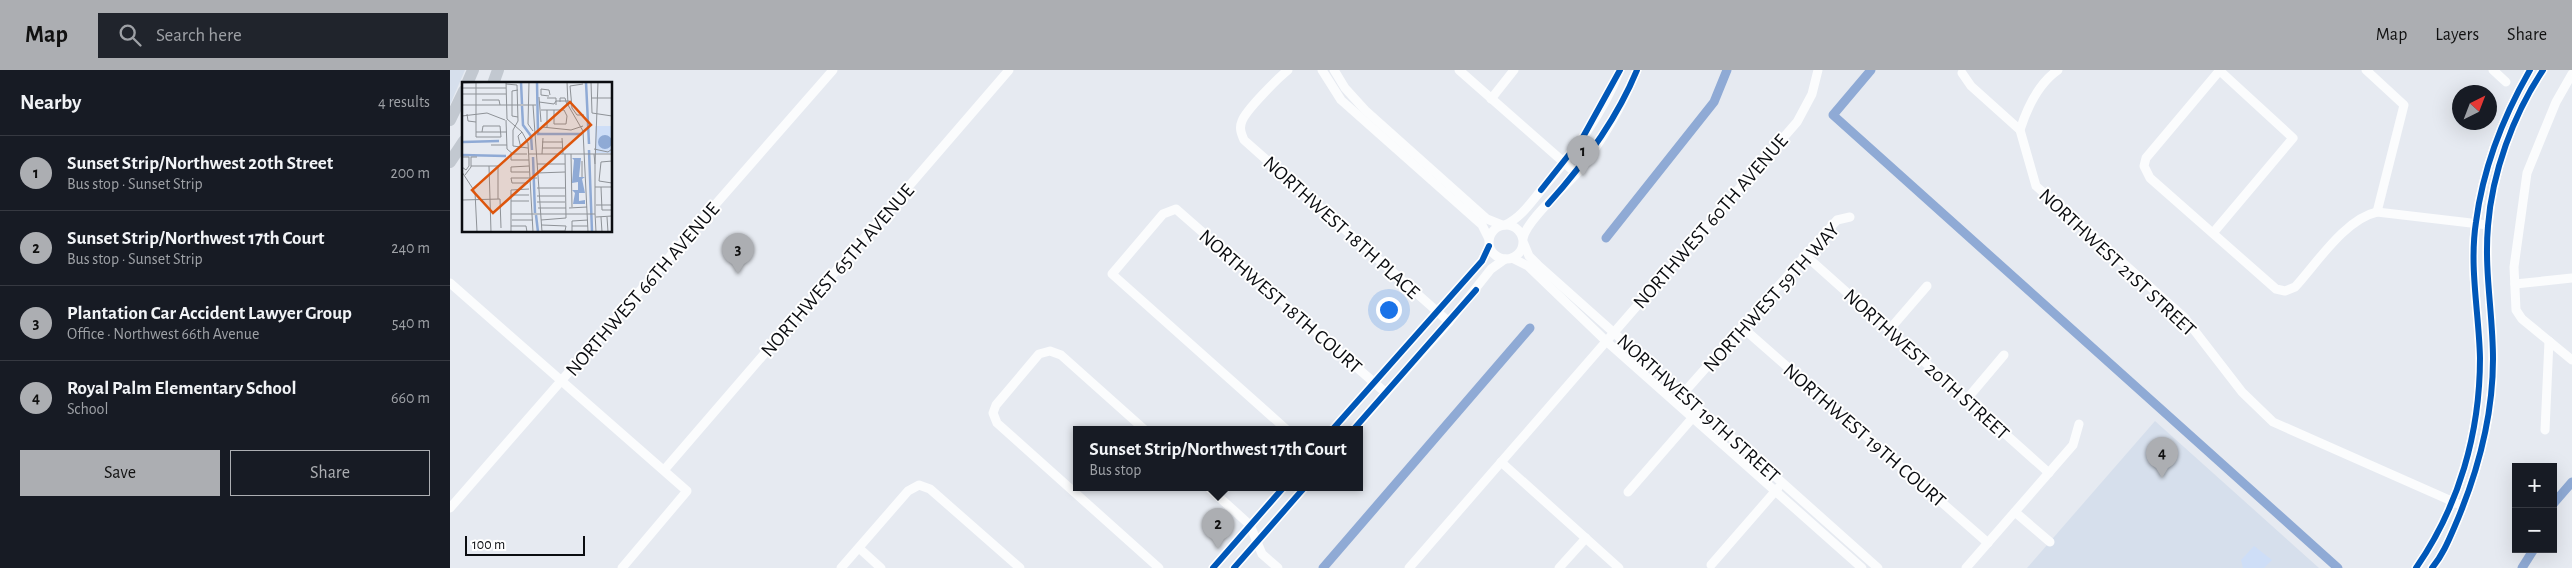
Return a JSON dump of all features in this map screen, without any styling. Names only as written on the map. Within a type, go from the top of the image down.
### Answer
[{"type":"highway","points":[[468,82],[473,70]]},
{"type":"highway","points":[[485,82],[489,70]]},
{"type":"highway","points":[[494,82],[498,70]]},
{"type":"highway","points":[[450,120],[462,95]]},
{"type":"highway","points":[[450,162],[462,144]]},
{"type":"street","name":"NORTHWEST 66TH AVENUE","points":[[450,508],[833,70]]},
{"type":"street","name":"NORTHWEST 65TH AVENUE","points":[[665,469],[1009,70]]},
{"type":"street","name":"NORTHWEST 18TH PLACE","points":[[1288,70],[1278,77],[1242,119],[1240,130],[1244,140],[1449,322]]},
{"type":"street","points":[[1322,70],[1341,100],[1482,225],[1494,254],[1509,259]]},
{"type":"street","points":[[1334,70],[1345,88],[1365,110],[1487,219],[1518,229],[1524,241]]},
{"type":"street","points":[[1459,70],[1576,173]]},
{"type":"street","points":[[1491,99],[1514,70]]},
{"type":"street","points":[[1336,426],[1482,261],[1495,229],[1522,214],[1565,163],[1588,129],[1620,70]]},
{"type":"street","points":[[1357,426],[1449,322],[1491,269],[1521,252],[1531,224],[1576,173],[1616,113],[1637,70]]},
{"type":"street","name":"NORTHWEST 60TH AVENUE","points":[[1413,567],[1613,332],[1797,122],[1812,94],[1818,70]]},
{"type":"street","points":[[1962,73],[1971,86],[2020,130],[2042,84],[2047,77],[2058,70]]},
{"type":"street","points":[[2213,233],[2293,138],[2220,70],[2146,158],[2144,166],[2150,178],[2276,290],[2285,291],[2295,287],[2351,224],[2364,215],[2377,212],[2488,225]]},
{"type":"street","points":[[2366,70],[2404,105],[2377,212]]},
{"type":"street","points":[[2493,70],[2506,82]]},
{"type":"street","points":[[2416,568],[2453,502],[2469,454],[2474,425],[2480,359],[2474,257],[2476,223],[2487,168],[2514,98],[2530,70]]},
{"type":"street","points":[[2432,568],[2439,560],[2464,506],[2479,460],[2490,403],[2493,359],[2486,270],[2488,225],[2496,178],[2508,140],[2532,86],[2542,70]]},
{"type":"street","points":[[2571,77],[2556,102],[2527,173],[2514,267],[2516,310],[2522,319],[2572,360]]},
{"type":"street","name":"NORTHWEST 21ST STREET","points":[[2020,130],[2036,186],[2184,317],[2242,392],[2273,422],[2464,506]]},
{"type":"street","name":"NORTHWEST 18TH COURT","points":[[1283,426],[1112,274],[1163,214],[1176,209],[1386,393]]},
{"type":"street","name":"NORTHWEST 59TH WAY","points":[[1675,403],[1837,220],[1850,217]]},
{"type":"street","name":"NORTHWEST 19TH STREET","points":[[1524,241],[1529,256],[1878,568]]},
{"type":"street","name":"NORTHWEST 20TH STREET","points":[[1806,256],[2049,473]]},
{"type":"street","name":"NORTHWEST 19TH STREET","points":[[1509,259],[1530,268],[1606,341],[1859,567]]},
{"type":"street","points":[[2515,284],[2572,278]]},
{"type":"street","points":[[450,283],[688,491],[622,568]]},
{"type":"street","points":[[1889,330],[1927,286]]},
{"type":"street","name":"NORTHWEST 19TH COURT","points":[[1743,328],[1988,543]]},
{"type":"street","points":[[2545,430],[2549,341]]},
{"type":"street","points":[[1141,426],[1061,354],[1050,350],[1039,354],[996,405],[993,413],[997,423],[1159,568]]},
{"type":"street","points":[[1966,400],[2004,355]]},
{"type":"street","points":[[1628,492],[1700,410]]},
{"type":"street","points":[[1966,568],[2073,445],[2079,424]]},
{"type":"street","points":[[1501,462],[1619,568]]},
{"type":"street","points":[[1711,565],[1783,483]]},
{"type":"street","points":[[841,568],[908,491],[919,485],[930,489],[1020,568]]},
{"type":"street","points":[[1212,491],[1250,525],[1262,554],[1278,568]]},
{"type":"street","points":[[1213,568],[1280,491]]},
{"type":"street","points":[[1234,568],[1301,491]]},
{"type":"street","points":[[2015,512],[2050,542]]},
{"type":"street","points":[[1559,568],[1586,538]]},
{"type":"street","points":[[859,548],[881,568]]},
{"type":"street","points":[[1859,567],[1865,557]]},
{"type":"shaded area","points":[[450,70],[465,70],[450,105]]},
{"type":"shaded area","points":[[2155,421],[2319,568],[2027,568]]},
{"type":"shaded area","points":[[2254,546],[2272,560],[2264,568],[2243,568],[2241,560]]},
{"type":"waterway","points":[[1606,238],[1714,102],[1727,70]]},
{"type":"waterway","points":[[1871,70],[1833,115],[2338,568]]},
{"type":"waterway","points":[[1323,568],[1530,328]]},
{"type":"waterway","points":[[2557,499],[2572,482]]},
{"type":"waterway","points":[[2522,568],[2531,553]]},
{"type":"cycle path","points":[[1541,190],[1583,137],[1620,70]]},
{"type":"cycle path","points":[[1548,204],[1598,141],[1629,89],[1637,70]]},
{"type":"cycle path","points":[[2416,568],[2444,520],[2464,468],[2471,441],[2476,414],[2480,358],[2474,273],[2474,239],[2479,202],[2496,143],[2511,106],[2530,70]]},
{"type":"cycle path","points":[[2432,568],[2445,549],[2462,508],[2476,467],[2487,424],[2493,359],[2487,243],[2490,206],[2494,186],[2513,125],[2532,87],[2543,70]]},
{"type":"cycle path","points":[[1336,426],[1482,261],[1489,246]]},
{"type":"cycle path","points":[[1357,426],[1476,290]]},
{"type":"cycle path","points":[[1213,568],[1280,491]]},
{"type":"cycle path","points":[[1234,568],[1301,491]]},
{"type":"place","name":"Sunset Strip/Northwest 20th Street","points":[[1583,176]]},
{"type":"place","name":"Plantation Car Accident Lawyer Group","points":[[738,274]]},
{"type":"place","name":"Royal Palm Elementary School","points":[[2162,478]]},
{"type":"place","name":"Sunset Strip/Northwest 17th Court","points":[[1218,549]]}]
